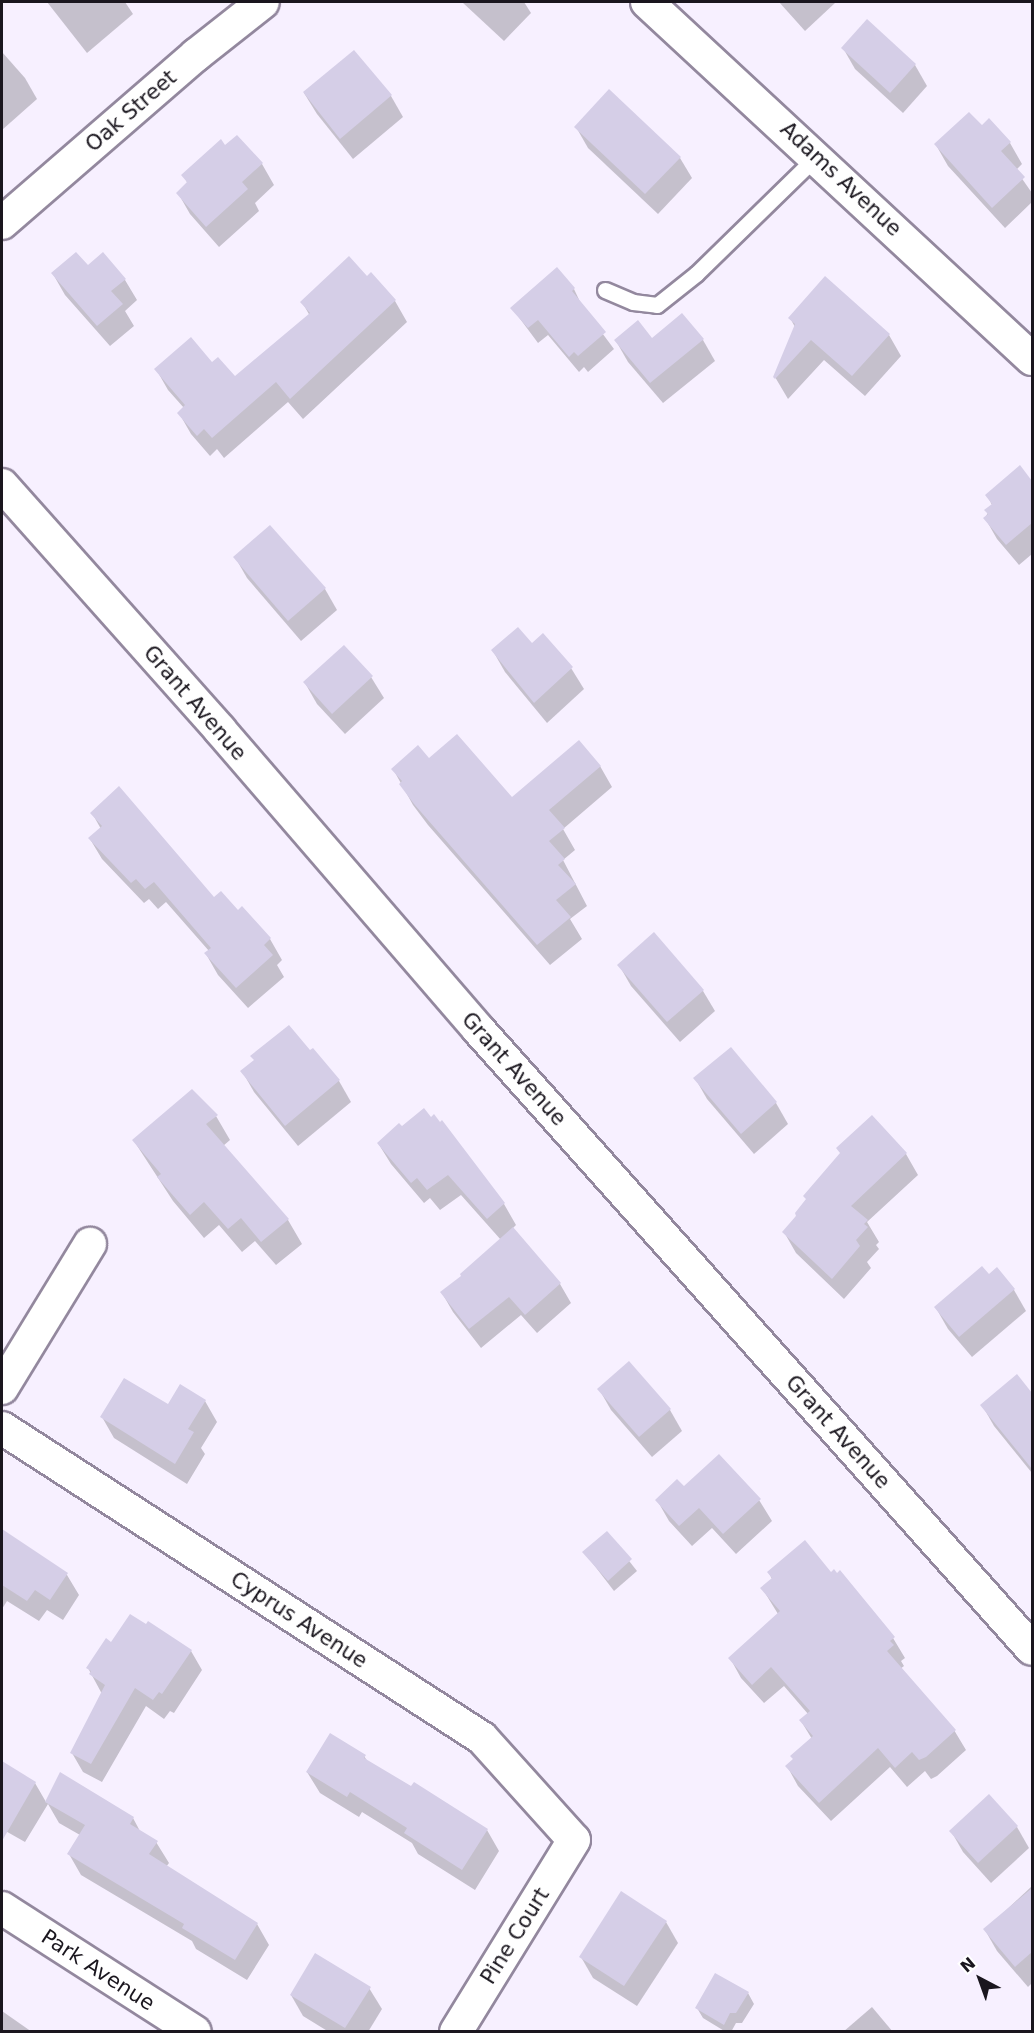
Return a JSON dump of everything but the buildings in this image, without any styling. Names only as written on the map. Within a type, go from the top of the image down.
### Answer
[{"type":"street","name":"Oak Street","points":[[2,223],[196,55],[263,2]]},
{"type":"street","name":"Adams Avenue","points":[[647,2],[1032,357]]},
{"type":"street","name":"Grant Avenue","points":[[2,485],[220,730],[478,1029],[1032,1649]]},
{"type":"street","points":[[2,1388],[90,1244]]},
{"type":"street","name":"Cyprus Avenue","points":[[2,1428],[482,1738],[574,1840]]},
{"type":"street","name":"Pine Court","points":[[456,2031],[574,1840]]},
{"type":"street","name":"Park Avenue","points":[[2,1908],[195,2031]]},
{"type":"lane","points":[[605,290],[633,302],[657,305],[696,274],[816,156]]}]
